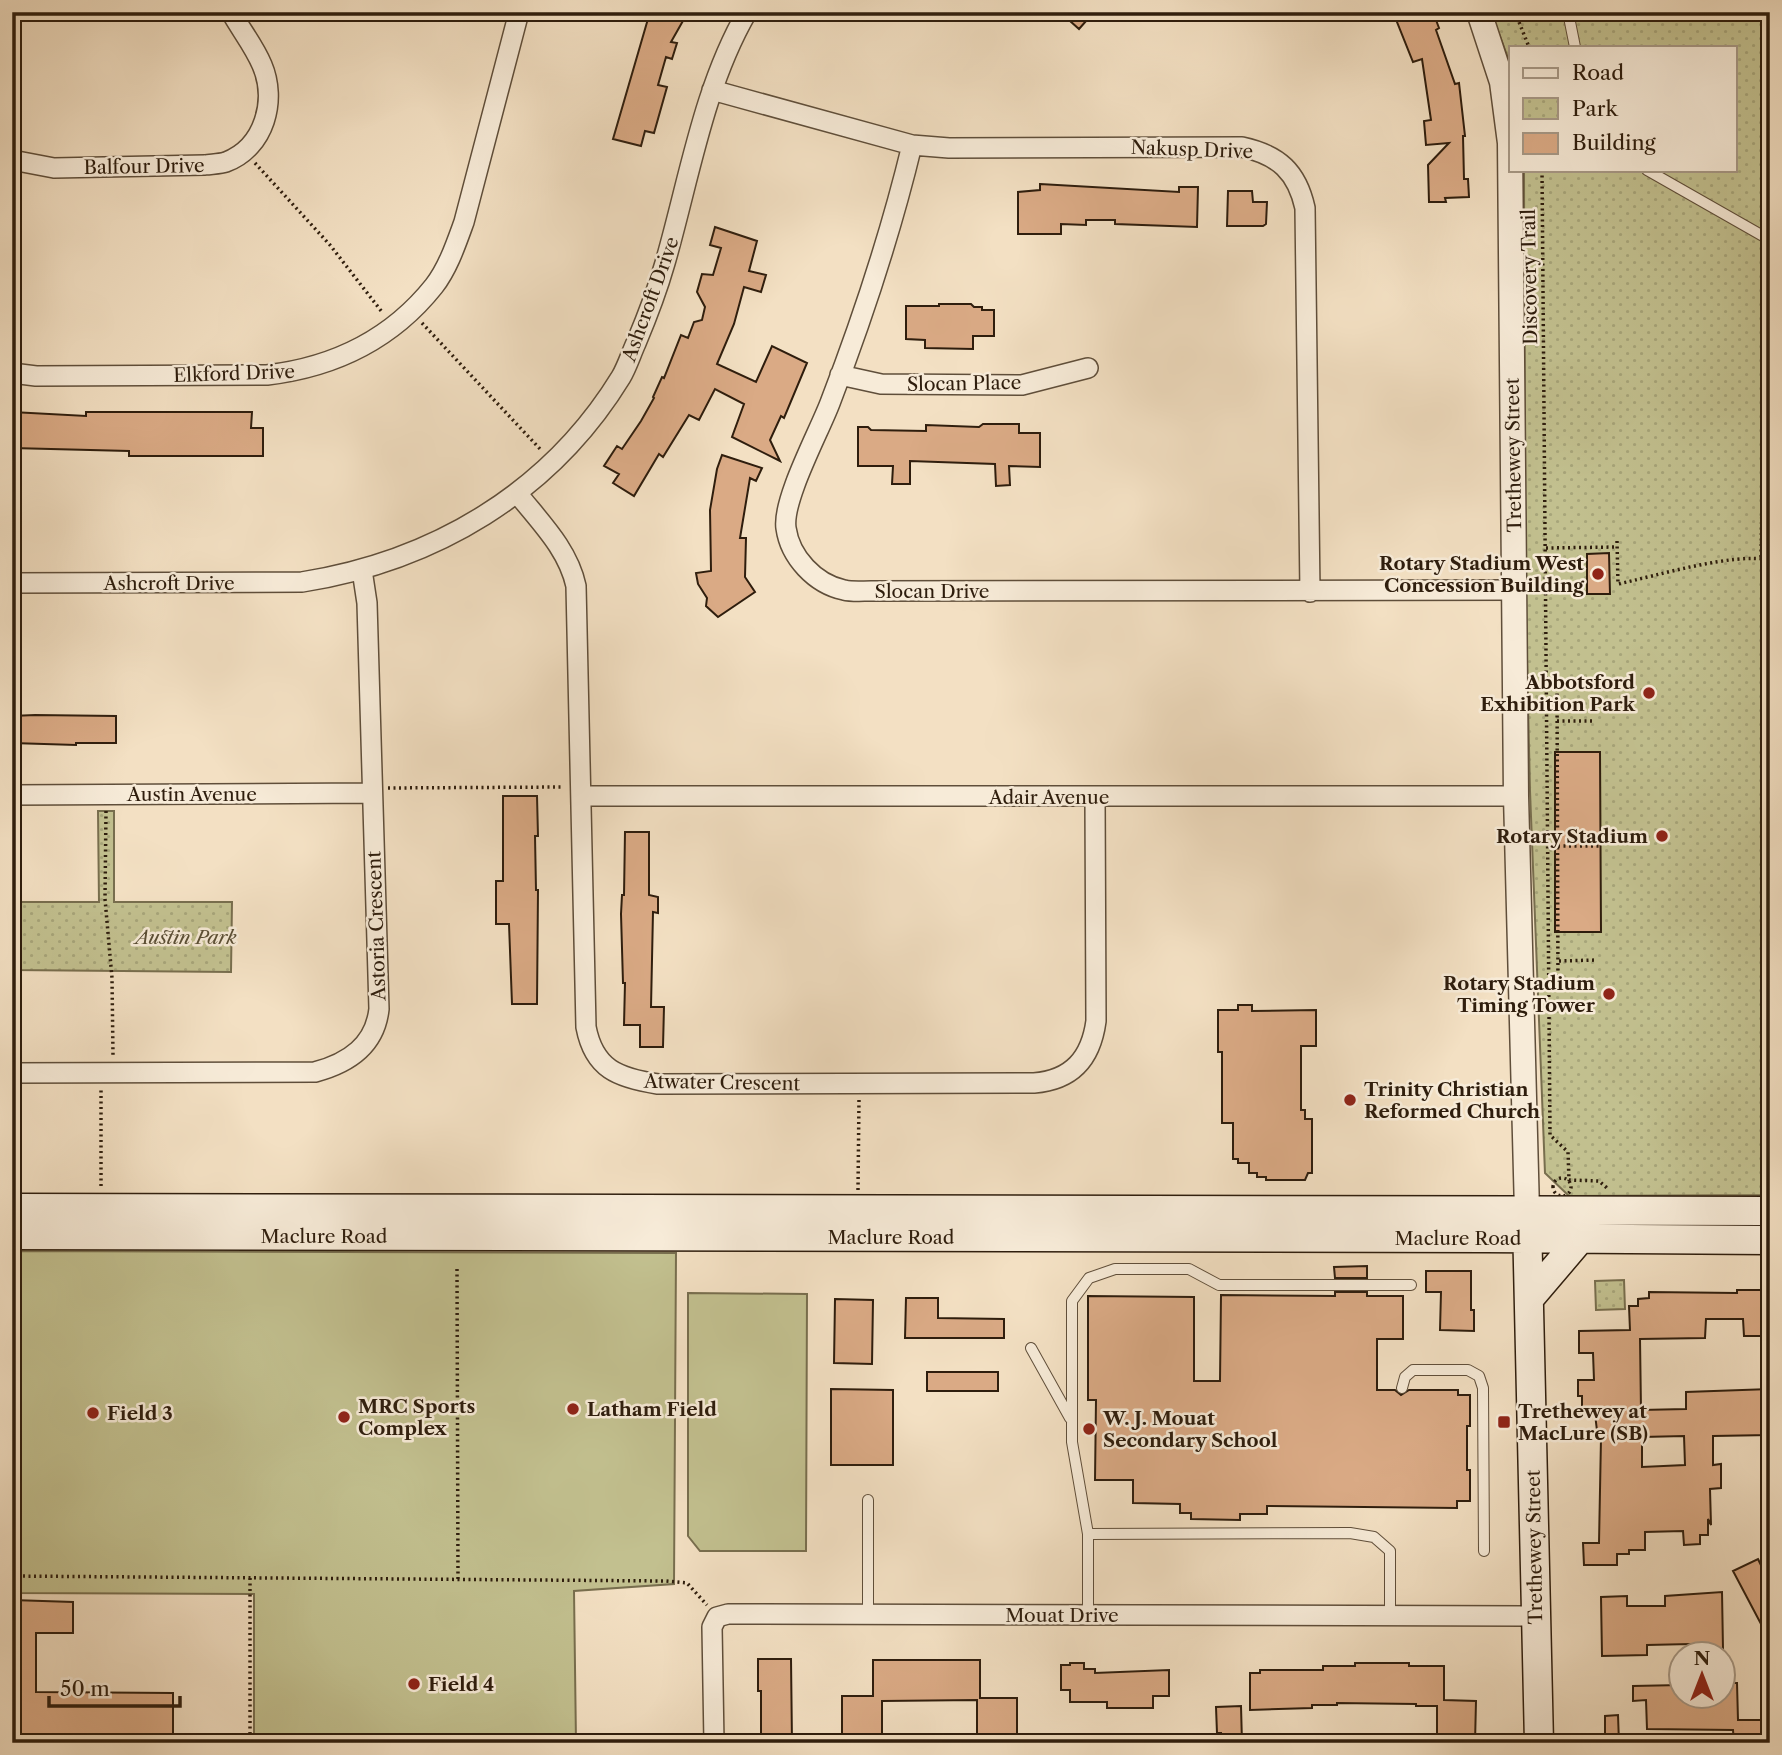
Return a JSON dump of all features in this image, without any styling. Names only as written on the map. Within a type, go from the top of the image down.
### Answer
[{"type":"main road","name":"Maclure Road","points":[[12,1208],[858,1210],[1527,1224],[1580,1239],[1770,1240]]},
{"type":"main road","name":"Maclure Road","points":[[12,1235],[1527,1224],[1770,1211]]},
{"type":"main road","name":"Trethewey Street","points":[[1527,1224],[1539,1743]]},
{"type":"main road","points":[[1529,1299],[1580,1239]]},
{"type":"street","points":[[231,12],[263,67],[269,92],[259,136],[244,151]]},
{"type":"street","name":"Elkford Drive","points":[[12,373],[36,376],[118,376],[301,371],[335,360],[393,327],[435,284],[452,253],[464,222],[519,12]]},
{"type":"street","name":"Ashcroft Drive","points":[[12,583],[302,582],[362,570],[401,557],[473,522],[517,493],[554,463],[584,429],[622,375],[655,294],[712,90],[724,57],[747,12]]},
{"type":"street","name":"Trethewey Street","points":[[1479,12],[1502,82],[1509,135]]},
{"type":"street","name":"Nakusp Drive","points":[[712,90],[912,145],[949,148],[1242,147],[1261,151],[1280,162],[1293,176],[1301,191],[1305,208],[1310,592]]},
{"type":"street","name":"Slocan Drive","points":[[912,145],[881,253],[840,374],[789,503],[785,527],[799,562],[822,581],[844,590],[1514,590]]},
{"type":"street","name":"Balfour Drive","points":[[12,160],[54,168],[205,165],[225,162],[244,151]]},
{"type":"street","name":"Trethewey Street","points":[[1510,172],[1516,796],[1527,1224]]},
{"type":"street","name":"Slocan Place","points":[[840,374],[881,384],[1022,385],[1088,368]]},
{"type":"street","name":"Atwater Crescent","points":[[517,493],[564,553],[576,586],[586,1027],[589,1042],[601,1063],[625,1077],[657,1084],[1047,1082],[1063,1076],[1075,1068],[1085,1056],[1093,1038],[1096,1021],[1095,797]]},
{"type":"street","name":"Astoria Crescent","points":[[12,1073],[315,1072],[335,1067],[352,1058],[372,1035],[379,1009],[367,603],[362,570]]},
{"type":"street","name":"Austin Avenue","points":[[12,794],[371,791]]},
{"type":"street","name":"Adair Avenue","points":[[582,792],[1095,797],[1516,796]]},
{"type":"street","name":"Mouat Drive","points":[[718,1617],[728,1614],[1535,1616]]},
{"type":"street","points":[[714,1743],[712,1627],[718,1617]]},
{"type":"lane","points":[[1568,12],[1575,46]]},
{"type":"lane","points":[[1651,172],[1770,240]]},
{"type":"lane","points":[[1088,1616],[1088,1534],[1072,1442],[1072,1301],[1089,1278],[1115,1269],[1189,1269],[1219,1285],[1411,1285]]},
{"type":"lane","points":[[1031,1348],[1072,1420]]},
{"type":"lane","points":[[1402,1388],[1405,1377],[1413,1370],[1468,1370],[1479,1377],[1483,1388],[1484,1551]]},
{"type":"lane","points":[[868,1500],[868,1614]]},
{"type":"lane","points":[[1088,1534],[1350,1533],[1374,1537],[1390,1551],[1390,1616]]},
{"type":"path","points":[[1515,12],[1530,46]]},
{"type":"path","points":[[244,151],[330,245],[393,327]]},
{"type":"path","name":"Discovery Trail","points":[[1542,172],[1550,1135],[1568,1152],[1569,1180],[1599,1181],[1607,1188],[1619,1188]]},
{"type":"path","points":[[411,311],[554,463]]},
{"type":"path","points":[[1761,558],[1762,500]]},
{"type":"path","points":[[1546,548],[1617,544],[1618,584],[1722,561],[1761,558],[1770,560]]},
{"type":"path","points":[[1547,687],[1557,687],[1559,961],[1558,985],[1549,985]]},
{"type":"path","points":[[1557,721],[1595,721]]},
{"type":"path","points":[[371,791],[582,792]]},
{"type":"path","points":[[101,1209],[112,978],[105,899],[106,795]]},
{"type":"path","points":[[1558,846],[1601,846]]},
{"type":"path","points":[[1559,961],[1597,960]]},
{"type":"path","points":[[858,1083],[858,1210]]},
{"type":"path","points":[[457,1269],[458,1579]]},
{"type":"path","points":[[12,1576],[666,1581],[687,1583],[718,1617]]},
{"type":"path","points":[[250,1578],[250,1743]]},
{"type":"green space","name":"Abbotsford Exhibition Park","points":[[1491,12],[1770,12],[1770,1195],[1569,1196],[1545,1173],[1530,791],[1525,573],[1524,172],[1736,172],[1736,46],[1509,46],[1509,61]]},
{"type":"green space","name":"Austin Park","points":[[98,811],[114,811],[114,902],[232,902],[231,972],[12,970],[12,902],[99,902]]},
{"type":"green space","name":"MRC Sports Complex","points":[[12,1251],[676,1253],[674,1584],[574,1591],[576,1743],[254,1743],[254,1594],[12,1593]]},
{"type":"green space","points":[[1624,1280],[1625,1309],[1596,1310],[1595,1281]]},
{"type":"green space","points":[[688,1293],[807,1294],[806,1551],[700,1551],[688,1536]]},
{"type":"building","points":[[650,12],[688,12],[671,42],[677,43],[672,59],[666,57],[658,85],[667,87],[654,133],[645,131],[641,146],[613,139]]},
{"type":"building","points":[[1060,12],[1094,12],[1079,29]]},
{"type":"building","points":[[1393,12],[1433,12],[1439,28],[1436,30],[1455,84],[1459,83],[1465,136],[1464,179],[1468,179],[1469,197],[1445,198],[1446,202],[1429,202],[1428,165],[1449,143],[1426,145],[1424,121],[1431,120],[1422,59],[1413,62]]},
{"type":"building","points":[[1040,184],[1179,192],[1179,187],[1198,187],[1197,227],[1115,224],[1115,220],[1086,220],[1086,225],[1061,224],[1061,234],[1018,234],[1018,192],[1040,190]]},
{"type":"building","points":[[1228,191],[1252,191],[1253,202],[1267,202],[1266,224],[1227,226]]},
{"type":"building","points":[[715,227],[757,241],[749,271],[766,275],[761,292],[744,287],[734,324],[717,364],[756,382],[772,346],[807,363],[784,418],[781,416],[770,440],[780,461],[732,437],[744,404],[715,389],[699,420],[689,415],[663,457],[659,454],[634,496],[613,483],[619,474],[604,466],[617,446],[622,449],[641,421],[662,377],[664,378],[681,335],[688,338],[694,322],[702,320],[705,307],[697,292],[702,274],[713,275],[721,248],[710,245]]},
{"type":"building","points":[[971,304],[974,307],[982,307],[982,310],[994,310],[994,336],[973,336],[973,349],[925,348],[925,340],[906,339],[906,306]]},
{"type":"building","points":[[12,412],[86,416],[86,412],[252,412],[251,428],[263,428],[263,456],[129,456],[129,451],[12,448]]},
{"type":"building","points":[[983,424],[1019,424],[1019,433],[1040,433],[1040,467],[1009,466],[1010,485],[996,486],[995,464],[910,461],[910,484],[892,484],[893,466],[858,466],[858,427],[868,427],[871,430],[926,431],[926,425],[979,427]]},
{"type":"building","points":[[722,455],[762,468],[756,481],[750,478],[740,538],[746,538],[745,577],[755,592],[718,617],[706,606],[707,598],[698,584],[696,573],[711,571],[710,510]]},
{"type":"building","name":"Rotary Stadium West Concession Building","points":[[1609,553],[1610,594],[1587,594],[1587,554]]},
{"type":"building","points":[[12,716],[116,716],[116,743],[12,743]]},
{"type":"building","points":[[1555,752],[1600,752],[1601,932],[1555,932]]},
{"type":"building","points":[[503,796],[537,796],[537,1004],[512,1004],[509,924],[496,924],[496,881],[503,881]]},
{"type":"building","points":[[625,832],[649,832],[649,895],[658,897],[658,913],[653,912],[651,1007],[664,1007],[663,1047],[640,1047],[640,1025],[624,1025],[625,983],[621,914]]},
{"type":"building","points":[[1238,1005],[1252,1005],[1252,1011],[1316,1010],[1316,1046],[1301,1046],[1301,1110],[1305,1110],[1305,1119],[1312,1119],[1312,1173],[1308,1173],[1305,1180],[1266,1180],[1266,1177],[1257,1177],[1257,1173],[1249,1173],[1249,1163],[1238,1163],[1238,1159],[1233,1159],[1233,1123],[1222,1123],[1222,1052],[1218,1052],[1218,1010],[1238,1010]]},
{"type":"building","points":[[1367,1266],[1367,1278],[1335,1278],[1334,1267]]},
{"type":"building","points":[[1426,1271],[1471,1271],[1474,1331],[1440,1330],[1441,1292],[1426,1292]]},
{"type":"building","points":[[1737,1290],[1770,1290],[1770,1336],[1744,1336],[1743,1319],[1706,1319],[1705,1338],[1640,1339],[1641,1410],[1686,1409],[1686,1392],[1770,1389],[1770,1435],[1713,1436],[1713,1465],[1721,1464],[1721,1488],[1710,1489],[1711,1525],[1708,1519],[1708,1535],[1700,1535],[1700,1544],[1684,1545],[1683,1531],[1645,1532],[1645,1550],[1629,1550],[1629,1554],[1617,1554],[1617,1565],[1584,1565],[1583,1543],[1599,1543],[1601,1438],[1598,1439],[1595,1414],[1582,1415],[1582,1396],[1578,1396],[1578,1380],[1594,1380],[1593,1353],[1579,1353],[1579,1331],[1630,1330],[1629,1306],[1638,1306],[1638,1299],[1649,1298],[1649,1292],[1737,1293]],"holes":[[[1684,1436],[1685,1465],[1642,1467],[1642,1437]]]},
{"type":"building","points":[[1335,1292],[1367,1292],[1367,1296],[1403,1296],[1403,1339],[1377,1339],[1377,1390],[1395,1390],[1401,1395],[1409,1390],[1458,1390],[1458,1395],[1470,1395],[1467,1470],[1470,1470],[1470,1501],[1457,1501],[1457,1508],[1267,1506],[1267,1514],[1240,1514],[1240,1520],[1191,1519],[1191,1513],[1180,1513],[1180,1504],[1133,1503],[1133,1480],[1095,1480],[1096,1400],[1088,1400],[1088,1296],[1194,1297],[1194,1381],[1220,1381],[1221,1295],[1335,1296]]},
{"type":"building","points":[[906,1298],[938,1298],[938,1318],[1004,1319],[1004,1338],[905,1338]]},
{"type":"building","points":[[835,1299],[873,1300],[872,1364],[834,1363]]},
{"type":"building","points":[[927,1372],[998,1372],[998,1391],[927,1391]]},
{"type":"building","points":[[831,1389],[893,1390],[893,1465],[831,1465]]},
{"type":"building","points":[[1758,1559],[1770,1584],[1770,1641],[1733,1571]]},
{"type":"building","points":[[1722,1592],[1723,1640],[1666,1640],[1666,1645],[1647,1645],[1647,1655],[1602,1656],[1601,1597],[1627,1596],[1627,1606],[1665,1606],[1665,1596]]},
{"type":"building","points":[[12,1600],[73,1602],[73,1633],[36,1633],[36,1692],[173,1693],[173,1743],[12,1743]]},
{"type":"building","points":[[758,1659],[791,1659],[792,1743],[774,1743],[774,1734],[761,1734]]},
{"type":"building","points":[[873,1660],[980,1660],[980,1698],[1017,1698],[1017,1743],[977,1742],[977,1700],[882,1701],[882,1743],[842,1743],[842,1696],[873,1696]]},
{"type":"building","points":[[1084,1663],[1084,1669],[1095,1669],[1095,1673],[1169,1670],[1169,1696],[1153,1696],[1153,1708],[1107,1708],[1107,1702],[1070,1702],[1070,1690],[1061,1690],[1061,1665]]},
{"type":"building","points":[[1355,1663],[1444,1666],[1444,1700],[1476,1701],[1475,1743],[1437,1743],[1437,1706],[1337,1703],[1312,1705],[1312,1708],[1250,1710],[1250,1673],[1260,1673],[1260,1670],[1323,1670],[1323,1666],[1355,1666]]},
{"type":"building","points":[[1737,1683],[1738,1720],[1769,1720],[1770,1743],[1734,1743],[1733,1730],[1647,1729],[1646,1700],[1633,1701],[1633,1686],[1666,1685],[1666,1710],[1736,1710]]},
{"type":"building","points":[[1241,1706],[1242,1743],[1221,1743],[1221,1733],[1217,1733],[1216,1707]]},
{"type":"building","points":[[1618,1715],[1619,1743],[1605,1743],[1605,1716]]},
{"type":"place","name":"Rotary Stadium West Concession Building","points":[[1598,574]]},
{"type":"place","name":"Abbotsford Exhibition Park","points":[[1649,693]]},
{"type":"place","name":"Rotary Stadium","points":[[1662,836]]},
{"type":"place","name":"Rotary Stadium Timing Tower","points":[[1609,994]]},
{"type":"place","name":"Trinity Christian Reformed Church","points":[[1350,1100]]},
{"type":"place","name":"Latham Field","points":[[573,1409]]},
{"type":"place","name":"Field 3","points":[[93,1413]]},
{"type":"place","name":"MRC Sports Complex","points":[[344,1417]]},
{"type":"place","name":"Trethewey at MacLure (SB)","points":[[1504,1422]]},
{"type":"place","name":"W. J. Mouat Secondary School","points":[[1089,1429]]},
{"type":"place","name":"Field 4","points":[[414,1684]]}]
